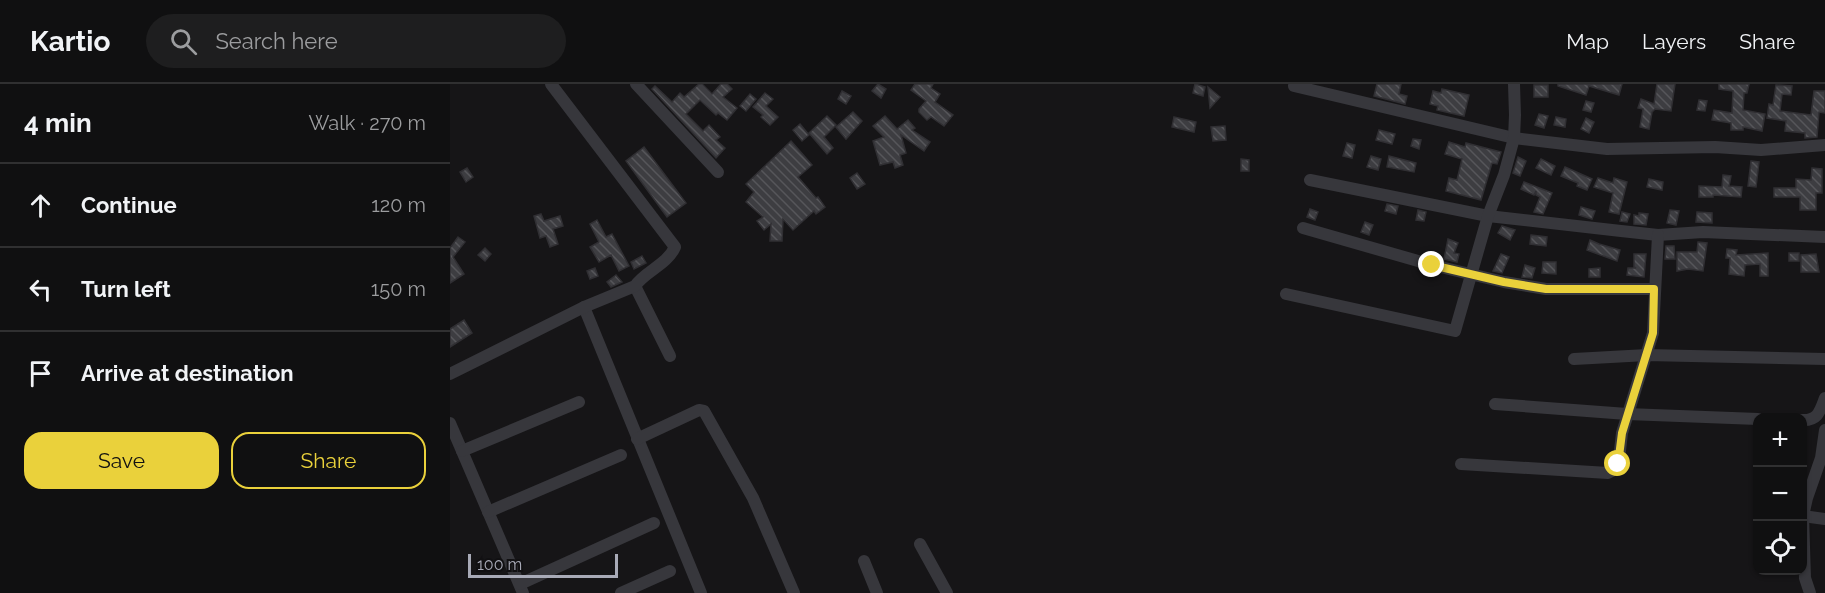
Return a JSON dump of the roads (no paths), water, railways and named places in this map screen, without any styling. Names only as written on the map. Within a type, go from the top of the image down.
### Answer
[{"type":"street","points":[[450,374],[584,307],[635,286],[670,256],[675,247],[551,84]]},
{"type":"street","points":[[636,84],[718,172]]},
{"type":"street","points":[[1287,294],[1455,331],[1488,216],[1504,175],[1514,138],[1514,84]]},
{"type":"street","points":[[1294,86],[1514,138],[1607,149],[1715,147],[1761,150],[1825,145]]},
{"type":"street","points":[[1310,180],[1488,216],[1658,235],[1703,232],[1825,237]]},
{"type":"street","points":[[1303,228],[1432,265],[1504,282],[1546,289],[1654,289]]},
{"type":"street","points":[[1461,464],[1608,472],[1618,468],[1622,433],[1655,324],[1654,289],[1658,235]]},
{"type":"street","points":[[635,286],[670,356]]},
{"type":"street","points":[[584,307],[700,593]]},
{"type":"street","points":[[1574,359],[1647,355],[1825,359]]},
{"type":"street","points":[[1807,420],[1818,416],[1825,398]]},
{"type":"street","points":[[456,444],[579,402]]},
{"type":"street","points":[[1495,404],[1627,414],[1753,419]]},
{"type":"street","points":[[637,440],[699,410],[704,411],[753,498],[794,593]]},
{"type":"street","points":[[450,423],[456,444],[521,589],[654,523]]},
{"type":"street","points":[[1807,498],[1821,458],[1825,430]]},
{"type":"street","points":[[488,512],[621,455]]},
{"type":"street","points":[[1807,517],[1825,519]]},
{"type":"street","points":[[1803,521],[1805,578],[1810,593]]},
{"type":"street","points":[[920,544],[948,593]]},
{"type":"street","points":[[864,561],[877,593]]},
{"type":"street","points":[[621,593],[670,571]]}]
